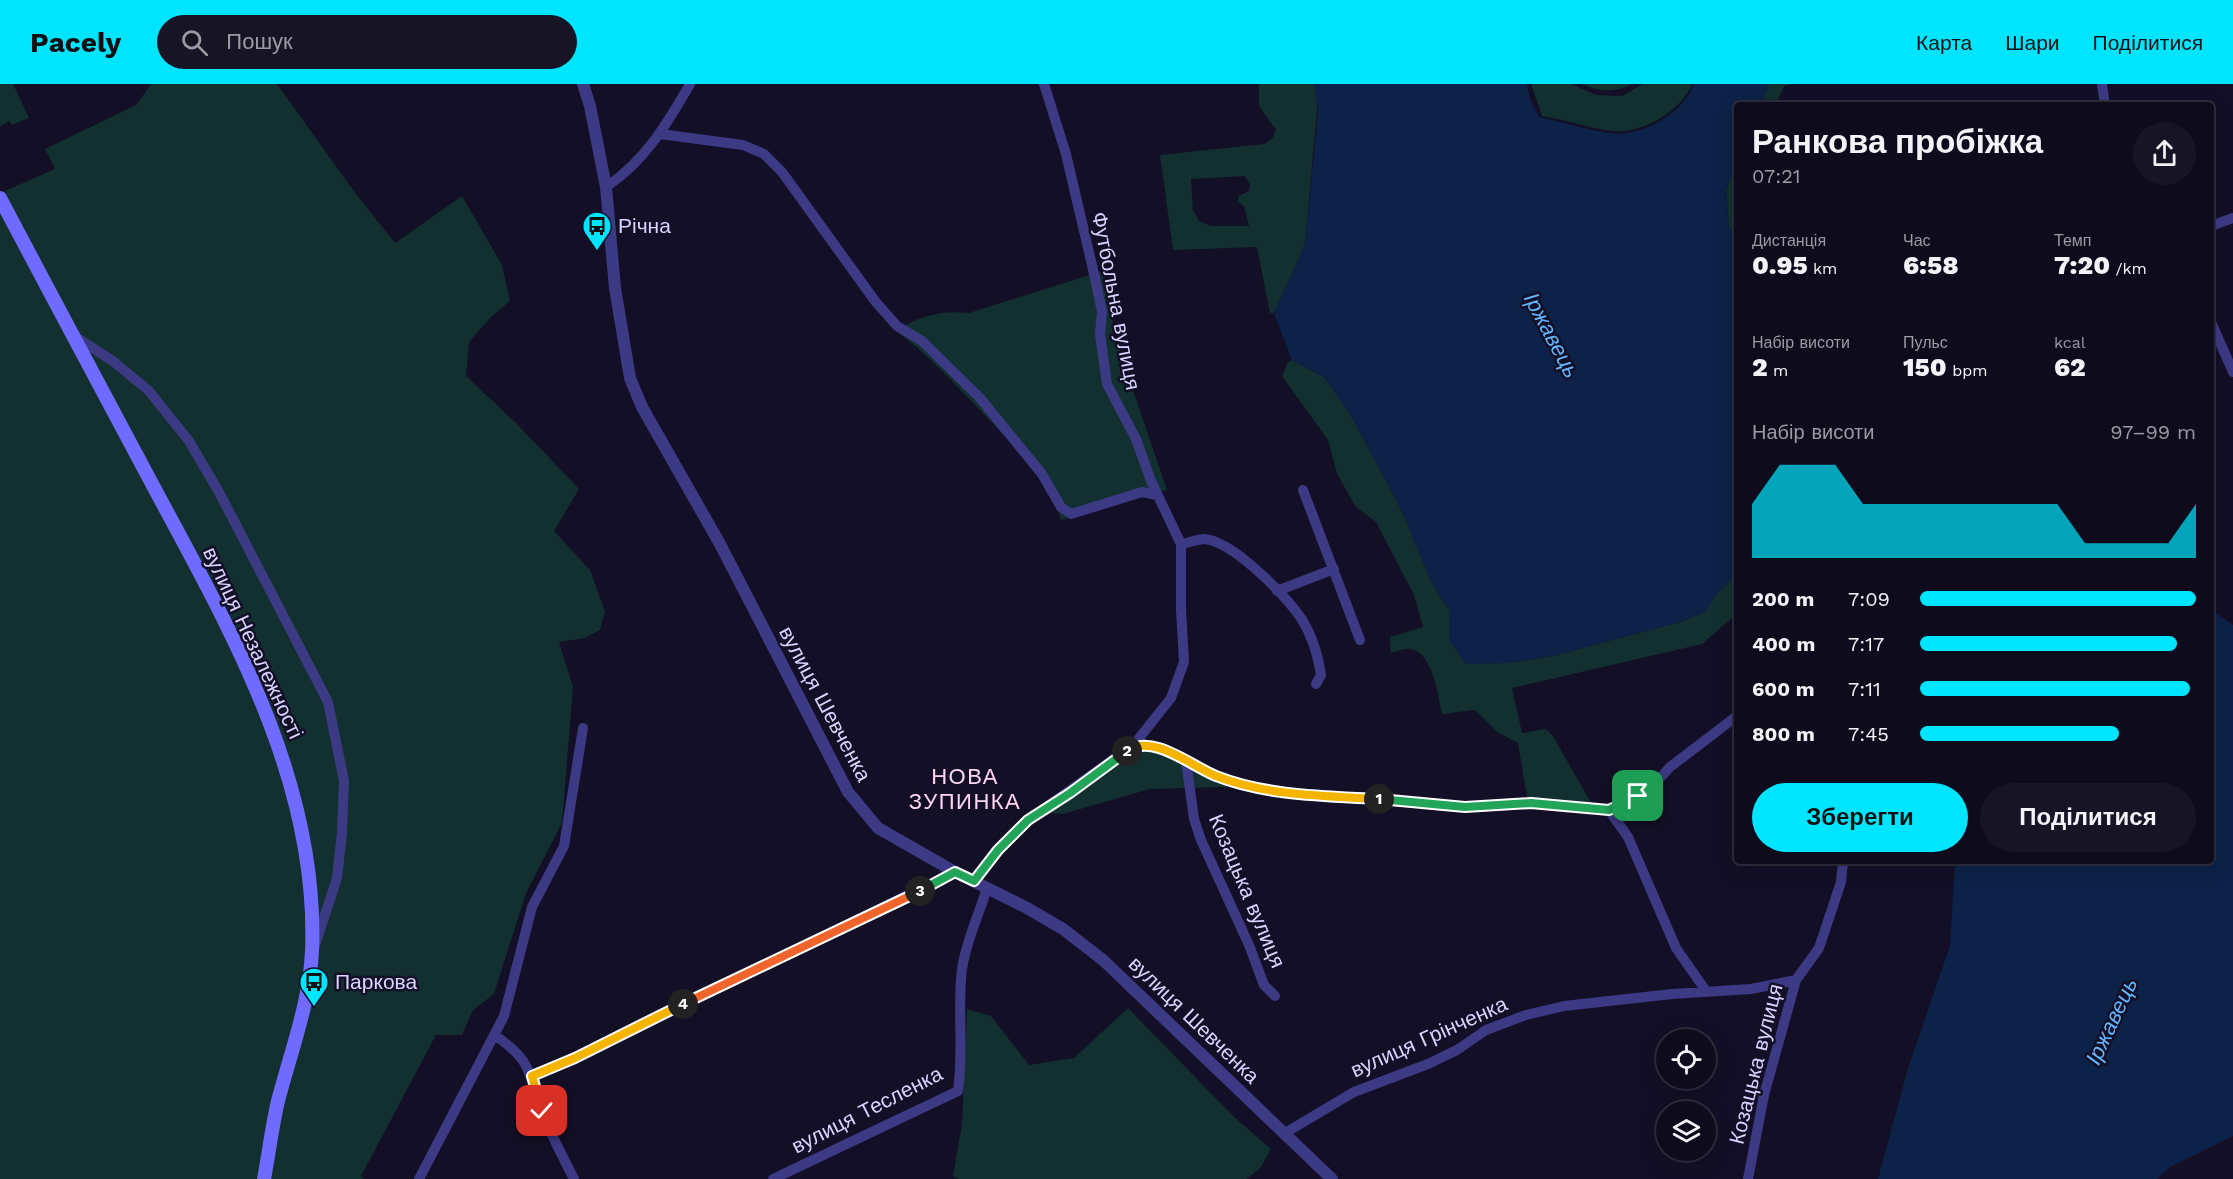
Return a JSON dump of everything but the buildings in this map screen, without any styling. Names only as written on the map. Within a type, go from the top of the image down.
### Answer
[{"type":"main road","name":"вулиця Незалежності","points":[[0,198],[222,618],[271,723],[296,801],[306,854],[312,909],[312,952],[307,994],[277,1104],[264,1179]]},
{"type":"street","name":"вулиця Шевченка","points":[[582,84],[590,105],[606,187],[610,249],[630,378],[642,407],[720,544],[848,792],[878,828],[1063,929],[1103,960],[1332,1179]]},
{"type":"street","points":[[606,187],[628,172],[660,134],[690,84]]},
{"type":"street","name":"Футбольна вулиця","points":[[1044,84],[1066,154],[1095,278],[1102,312],[1100,334],[1107,384],[1136,438],[1157,495],[1181,544]]},
{"type":"street","points":[[2102,84],[2104,102]]},
{"type":"street","points":[[660,134],[743,145],[764,154],[782,172],[851,264],[875,302],[897,326],[922,341],[980,398],[1036,466],[1061,507],[1071,514],[1142,492],[1157,495]]},
{"type":"street","points":[[2214,225],[2233,218]]},
{"type":"street","points":[[2214,329],[2233,372]]},
{"type":"street","points":[[71,334],[113,361],[149,391],[189,441],[220,494],[328,702],[344,781],[342,832],[337,878],[312,952]]},
{"type":"street","points":[[1303,490],[1360,640]]},
{"type":"street","points":[[974,881],[998,850],[1028,820],[1131,747],[1171,698],[1184,662],[1181,544],[1204,539],[1222,545],[1277,591],[1301,618],[1311,639],[1321,675],[1316,684]]},
{"type":"street","points":[[1277,591],[1334,569]]},
{"type":"street","points":[[1706,991],[1676,948],[1628,837],[1609,810],[1651,788],[1670,767],[1734,718]]},
{"type":"street","points":[[419,1179],[496,1036],[506,1007],[532,907],[564,846],[583,728]]},
{"type":"street","name":"Козацька вулиця","points":[[1131,747],[1147,746],[1166,750],[1238,784],[1274,791],[1465,807],[1531,803],[1609,810]]},
{"type":"street","name":"Козацька вулиця","points":[[1186,761],[1194,819],[1201,840],[1250,945],[1264,985],[1275,996]]},
{"type":"street","name":"Козацька вулиця","points":[[1748,1179],[1764,1095],[1797,980],[1819,948],[1841,882],[1843,864]]},
{"type":"street","points":[[532,1076],[575,1058],[955,872]]},
{"type":"street","name":"вулиця Тесленка","points":[[773,1179],[958,1091],[961,1069],[962,968],[987,888]]},
{"type":"street","name":"вулиця Грінченка","points":[[1285,1133],[1354,1092],[1428,1064],[1457,1050],[1486,1030],[1526,1015],[1564,1006],[1706,991],[1751,989],[1797,980]]},
{"type":"street","points":[[496,1036],[517,1050],[532,1076],[542,1111],[574,1179]]},
{"type":"green space","points":[[0,84],[13,84],[29,118],[12,125],[9,121],[0,126]]},
{"type":"green space","points":[[151,84],[277,84],[353,190],[395,243],[462,196],[502,265],[510,301],[492,316],[469,342],[466,376],[517,424],[579,489],[554,531],[590,570],[605,611],[600,630],[585,638],[559,642],[573,687],[562,823],[526,893],[494,994],[473,1010],[462,1035],[436,1035],[361,1176],[364,1179],[0,1179],[0,193],[55,169],[45,149],[136,105]]},
{"type":"green space","points":[[1259,84],[1314,84],[1318,99],[1305,245],[1274,313],[1270,313],[1257,247],[1173,250],[1160,155],[1264,144],[1272,139],[1276,130],[1259,106]],"holes":[[[1245,176],[1250,184],[1249,191],[1239,196],[1238,202],[1244,206],[1249,226],[1211,226],[1199,221],[1193,210],[1191,179]]]},
{"type":"green space","points":[[1531,84],[1571,84],[1596,95],[1622,96],[1643,84],[1692,84],[1679,103],[1659,119],[1634,129],[1611,131],[1542,116]]},
{"type":"green space","points":[[1582,84],[1632,84],[1619,89],[1607,90],[1595,89]]},
{"type":"green space","points":[[1769,84],[1791,84],[1784,86],[1777,102],[1762,102]]},
{"type":"green space","points":[[1734,171],[1734,232],[1729,228],[1726,189]]},
{"type":"green space","points":[[1102,271],[1118,346],[1167,490],[1061,520],[1046,487],[1024,457],[936,365],[896,331],[913,321],[931,315],[949,312],[969,313]]},
{"type":"green space","points":[[1292,360],[1324,377],[1352,417],[1401,509],[1432,583],[1450,611],[1449,641],[1509,663],[1556,655],[1680,622],[1705,612],[1715,594],[1734,578],[1734,615],[1702,644],[1512,688],[1522,733],[1546,729],[1553,736],[1598,815],[1529,809],[1518,743],[1497,732],[1475,710],[1442,714],[1433,676],[1424,658],[1418,652],[1410,649],[1391,653],[1390,637],[1423,627],[1414,595],[1376,522],[1356,507],[1337,474],[1328,440],[1282,376],[1288,362]]},
{"type":"green space","points":[[1139,750],[1169,754],[1228,787],[1150,789],[1063,814],[1050,813],[1105,770]]},
{"type":"green space","points":[[1128,1008],[1234,1117],[1271,1149],[1261,1167],[1247,1179],[959,1179],[953,1176],[962,1124],[967,1009],[991,1016],[1029,1065],[1074,1058]]},
{"type":"water","name":"Іржавець","points":[[1314,84],[1527,84],[1530,100],[1539,117],[1593,130],[1623,133],[1648,127],[1671,114],[1689,95],[1694,84],[1769,84],[1762,102],[1734,102],[1734,171],[1726,189],[1729,228],[1734,232],[1734,578],[1716,594],[1705,612],[1680,622],[1556,655],[1509,663],[1466,664],[1449,641],[1450,611],[1432,583],[1401,509],[1352,417],[1324,377],[1292,360],[1274,313],[1305,245],[1318,112]]},
{"type":"water","name":"Іржавець","points":[[2214,611],[2233,625],[2233,1136],[2170,1167],[2157,1179],[1878,1179],[1908,1068],[1950,946],[1955,864],[2214,864]]},
{"type":"place","name":"Річна","points":[[597,252]]},
{"type":"place","name":"Паркова","points":[[314,1008]]},
{"type":"district","name":"НОВА ЗУПИНКА","points":[[965,788]]},
{"type":"route","points":[[542,1111],[532,1076],[575,1058],[788,953],[923,890],[955,872],[974,881],[998,850],[1028,820],[1070,793],[1131,747],[1147,746],[1166,750],[1215,776],[1238,784],[1274,791],[1465,807],[1531,803],[1609,810],[1638,796]]}]
